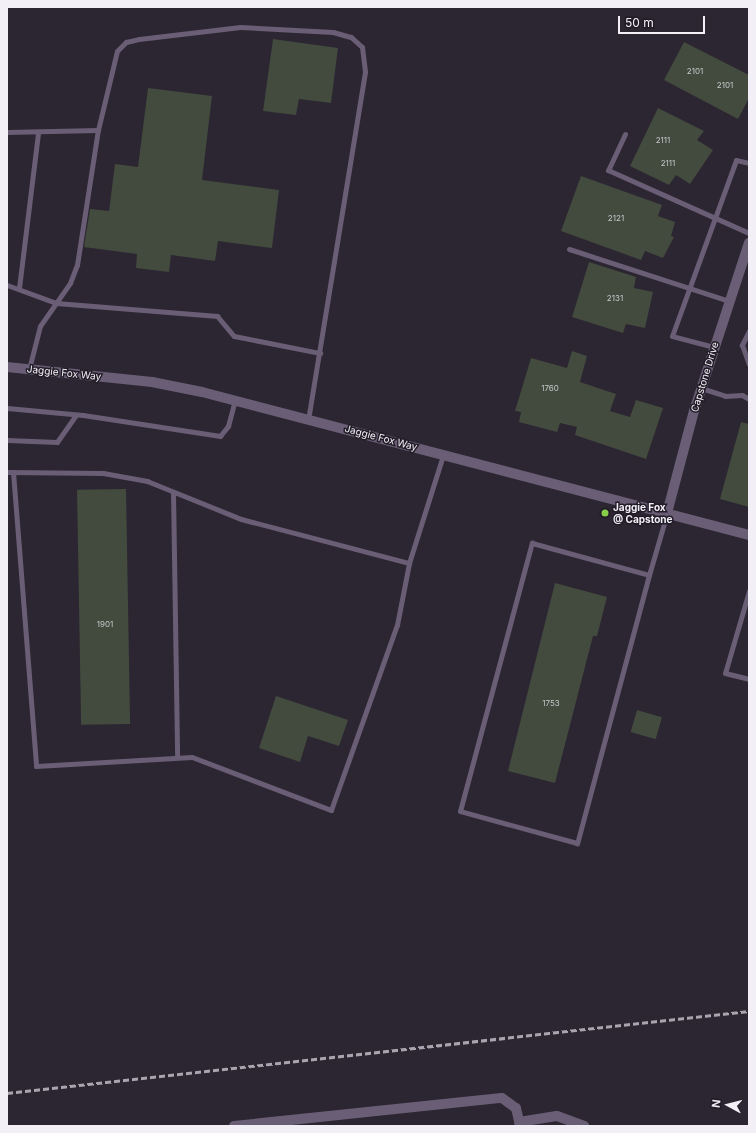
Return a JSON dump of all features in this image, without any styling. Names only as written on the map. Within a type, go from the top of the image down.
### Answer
[{"type":"street","name":"Capstone Drive","points":[[667,513],[701,388],[749,243]]},
{"type":"street","name":"Jaggie Fox Way","points":[[7,367],[152,382],[235,400],[749,535]]},
{"type":"street","points":[[240,1126],[491,1098],[510,1101],[520,1124],[557,1116],[584,1126]]},
{"type":"lane","points":[[29,369],[40,326],[70,283],[77,265],[98,130],[117,51],[126,42],[139,39],[256,26],[333,32],[351,36],[362,47],[365,72],[320,353],[308,418]]},
{"type":"lane","points":[[7,132],[38,133],[62,129],[98,130]]},
{"type":"lane","points":[[19,288],[38,133]]},
{"type":"lane","points":[[625,134],[608,170],[749,233]]},
{"type":"lane","points":[[714,347],[672,336],[736,160],[749,164]]},
{"type":"lane","points":[[569,249],[690,287],[729,301]]},
{"type":"lane","points":[[7,285],[19,288],[56,303],[217,316],[234,336],[320,353]]},
{"type":"lane","points":[[749,331],[742,346],[749,364]]},
{"type":"lane","points":[[701,388],[725,396],[749,399]]},
{"type":"lane","points":[[7,408],[76,414],[220,436],[228,426],[235,400]]},
{"type":"lane","points":[[7,440],[57,442],[76,414]]},
{"type":"lane","points":[[409,563],[241,519],[147,481],[104,473],[10,472],[36,766],[192,757],[331,810],[396,625],[409,563],[443,455]]},
{"type":"lane","points":[[173,492],[178,758]]},
{"type":"lane","points":[[649,575],[532,543],[460,811],[577,842],[667,513]]},
{"type":"lane","points":[[749,591],[726,673],[749,679]]},
{"type":"building","points":[[273,39],[338,48],[331,103],[299,99],[296,115],[263,111]]},
{"type":"building","points":[[684,42],[749,75],[749,98],[738,119],[664,80]]},
{"type":"building","points":[[148,88],[212,96],[202,180],[279,190],[272,248],[218,241],[215,261],[171,255],[169,272],[136,268],[137,254],[84,247],[90,209],[109,211],[115,164],[138,167]]},
{"type":"building","points":[[658,108],[704,131],[697,140],[713,150],[690,184],[676,175],[669,185],[630,166]]},
{"type":"building","points":[[581,176],[662,205],[658,216],[675,222],[671,236],[674,237],[663,258],[645,251],[641,260],[561,231]]},
{"type":"building","points":[[589,262],[636,277],[634,288],[653,292],[645,328],[626,324],[623,333],[572,317]]},
{"type":"building","points":[[572,351],[587,356],[580,382],[616,394],[610,411],[630,417],[636,400],[663,408],[646,459],[575,435],[577,427],[560,423],[557,432],[519,422],[521,412],[515,411],[531,358],[567,368]]},
{"type":"building","points":[[741,422],[749,424],[749,507],[720,499]]},
{"type":"building","points":[[126,489],[130,724],[81,725],[77,490]]},
{"type":"building","points":[[555,583],[607,597],[597,636],[593,636],[555,783],[508,771]]},
{"type":"building","points":[[276,696],[348,720],[339,746],[308,736],[300,762],[259,748]]},
{"type":"building","points":[[637,710],[662,717],[656,739],[631,732]]},
{"type":"railway","points":[[7,1093],[749,1011]]},
{"type":"place","name":"Jaggie Fox @ Capstone","points":[[605,513]]}]
